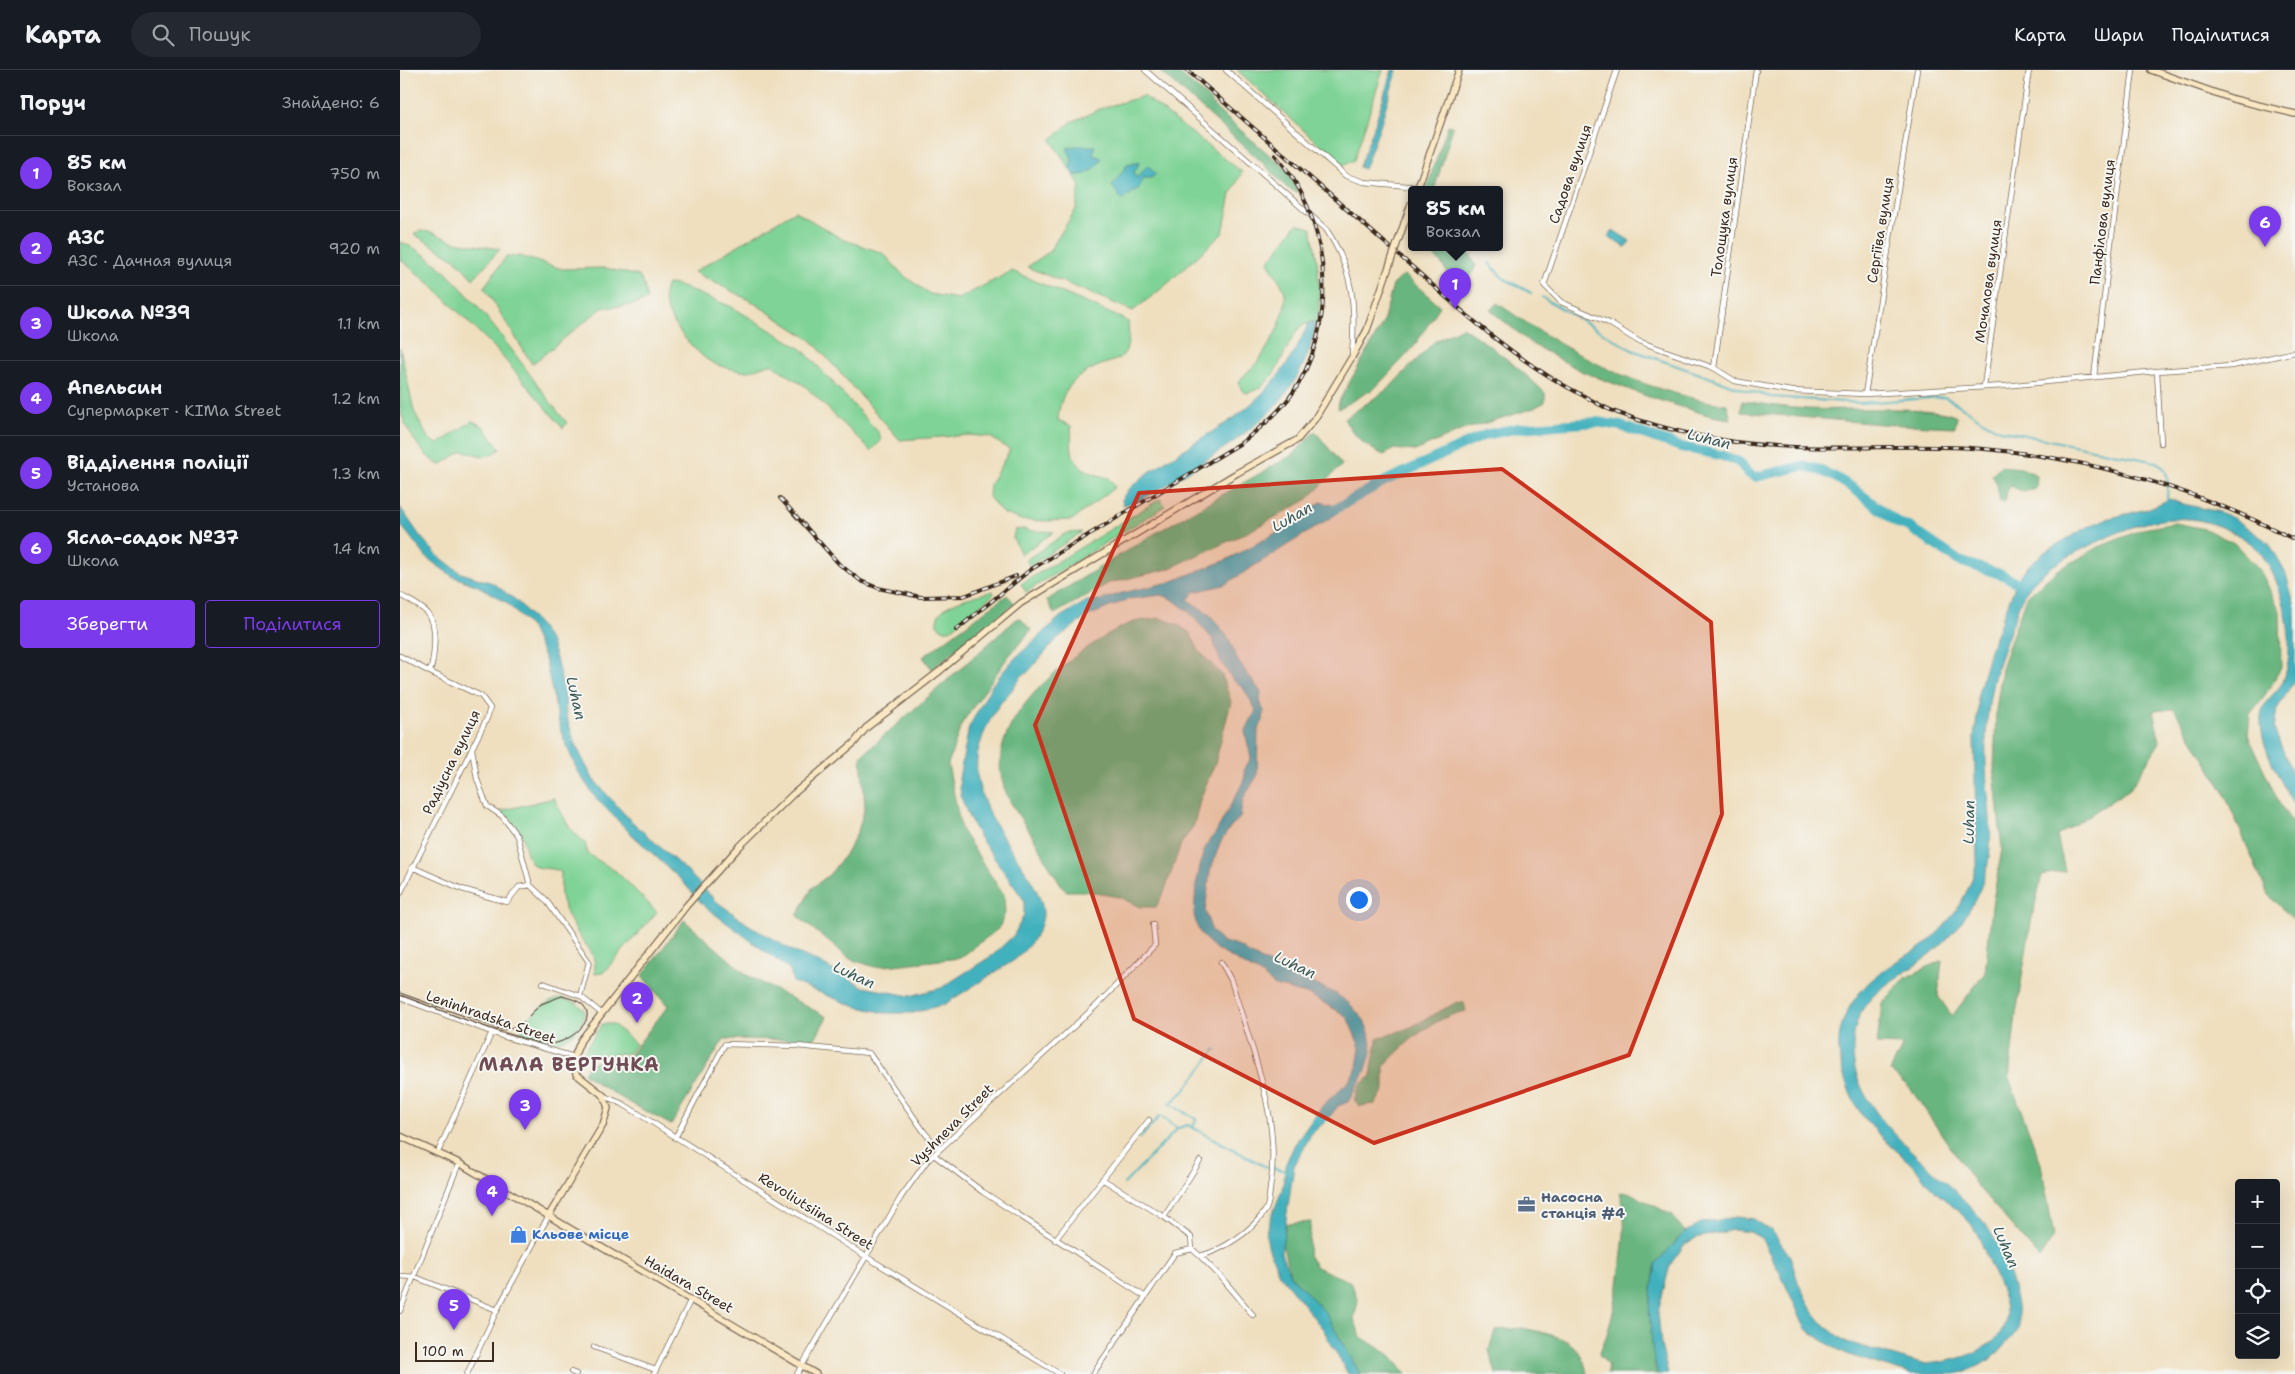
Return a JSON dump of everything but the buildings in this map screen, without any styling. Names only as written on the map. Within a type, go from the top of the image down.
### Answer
[{"type":"street","points":[[1145,70],[1326,229],[1339,249],[1350,282],[1355,315],[1352,357]]},
{"type":"street","points":[[1226,70],[1346,176],[1364,182],[1408,188]]},
{"type":"street","points":[[1418,186],[1459,70]]},
{"type":"street","name":"Садова вулиця","points":[[1617,70],[1544,285],[1561,302],[1609,323],[1638,341],[1714,368]]},
{"type":"street","name":"Толощука вулиця","points":[[1714,368],[1756,70]]},
{"type":"street","name":"Сергіїва вулиця","points":[[1865,394],[1917,70]]},
{"type":"street","name":"Мочалова вулиця","points":[[1984,386],[2029,70]]},
{"type":"street","name":"Панфілова вулиця","points":[[2094,377],[2133,70]]},
{"type":"street","points":[[2151,70],[2232,100],[2295,114]]},
{"type":"street","points":[[574,1057],[581,1040],[601,1013],[687,905],[726,861],[792,794],[854,743],[866,728],[941,670],[1021,603],[1237,473],[1297,440],[1314,420],[1366,330],[1408,212]]},
{"type":"street","points":[[1714,368],[1735,381],[1791,391],[1865,394],[2005,386],[2157,371],[2232,366],[2295,352]]},
{"type":"street","points":[[2157,371],[2161,443]]},
{"type":"street","points":[[400,595],[429,614],[434,628],[434,662],[430,672],[400,656]]},
{"type":"street","name":"Радіусна вулиця","points":[[400,894],[487,718],[490,708],[481,696],[430,672]]},
{"type":"street","points":[[472,747],[477,780],[487,806],[502,816],[517,836],[530,885],[546,900],[589,962],[580,996]]},
{"type":"street","points":[[412,868],[462,890],[507,902],[519,887],[530,885]]},
{"type":"street","name":"Vyshneva Street","points":[[797,1374],[803,1367],[865,1256],[901,1197],[934,1155],[1097,1005],[1155,945],[1154,924]]},
{"type":"street","points":[[1200,1256],[1230,1244],[1266,1210],[1272,1179],[1274,1146],[1271,1115],[1231,980],[1221,962]]},
{"type":"street","points":[[544,983],[580,996],[601,1013]]},
{"type":"street","name":"Leninhradska Street","points":[[400,998],[492,1032],[574,1057]]},
{"type":"street","points":[[438,1152],[492,1032]]},
{"type":"street","points":[[675,1138],[726,1044],[797,1046],[869,1053],[925,1133],[939,1149]]},
{"type":"street","name":"Revoliutsiina Street","points":[[574,1057],[576,1074],[604,1096],[623,1104],[865,1256],[1060,1374]]},
{"type":"street","points":[[467,1374],[496,1310],[548,1217],[603,1125],[608,1108],[604,1096]]},
{"type":"street","points":[[1055,1240],[1149,1120]]},
{"type":"street","name":"Haidara Street","points":[[400,1136],[438,1152],[459,1164],[816,1374]]},
{"type":"street","points":[[934,1155],[983,1192],[1144,1296]]},
{"type":"street","points":[[1164,1217],[1200,1162]]},
{"type":"street","points":[[400,1311],[459,1164]]},
{"type":"street","points":[[1102,1179],[1164,1217],[1191,1237],[1192,1249],[1222,1278],[1253,1315]]},
{"type":"street","points":[[1092,1374],[1174,1253],[1192,1249]]},
{"type":"street","points":[[400,1276],[415,1277],[496,1310]]},
{"type":"street","points":[[594,1347],[655,1372],[691,1299]]},
{"type":"highlighted area","points":[[1502,469],[1711,622],[1722,814],[1629,1055],[1374,1143],[1134,1019],[1035,725],[1139,493]]},
{"type":"green space","points":[[1159,70],[1175,70],[1208,98],[1217,110],[1286,169],[1298,193],[1287,188],[1264,164]]},
{"type":"green space","points":[[1237,70],[1383,70],[1354,160],[1343,166]]},
{"type":"green space","points":[[1144,96],[1242,172],[1231,194],[1223,233],[1166,285],[1133,311],[1027,267],[1049,252],[1076,209],[1080,185],[1051,140],[1071,122],[1102,108]]},
{"type":"green space","points":[[1448,125],[1453,127],[1435,186],[1427,186]]},
{"type":"green space","points":[[795,211],[842,239],[883,253],[904,276],[930,294],[958,299],[1012,271],[1128,321],[1128,343],[1123,355],[1116,360],[1091,369],[1070,385],[1062,400],[1058,420],[1071,426],[1072,451],[1074,458],[1080,466],[1089,472],[1109,478],[1115,487],[1072,520],[1021,520],[1002,513],[989,497],[990,484],[1010,450],[990,437],[969,435],[900,440],[811,340],[751,301],[694,272]]},
{"type":"green space","points":[[1297,224],[1311,228],[1314,240],[1319,289],[1316,326],[1313,321],[1299,328],[1272,376],[1256,390],[1246,393],[1242,391],[1239,382],[1266,350],[1277,329],[1284,308],[1284,290],[1268,262]]},
{"type":"green space","points":[[419,231],[431,232],[455,242],[500,249],[473,279],[456,260],[414,234]]},
{"type":"green space","points":[[400,242],[422,253],[444,271],[467,295],[512,350],[567,423],[563,428],[494,347],[430,284],[400,259]]},
{"type":"green space","points":[[1427,251],[1468,251],[1476,266],[1467,282],[1461,282],[1453,279],[1436,257]]},
{"type":"green space","points":[[519,256],[562,269],[605,268],[639,276],[644,285],[647,300],[632,305],[602,308],[532,364],[484,287],[506,257]]},
{"type":"green space","points":[[1404,275],[1440,306],[1413,348],[1375,388],[1338,409],[1339,401],[1383,323],[1393,285]]},
{"type":"green space","points":[[667,284],[677,285],[732,307],[802,349],[879,433],[881,441],[871,451],[805,386],[771,364],[745,371],[723,367],[705,358],[682,335],[669,314],[664,293]]},
{"type":"green space","points":[[1497,303],[1561,344],[1603,367],[1674,393],[1727,404],[1731,419],[1711,416],[1649,397],[1583,372],[1532,344],[1490,310]]},
{"type":"green space","points":[[1462,327],[1526,375],[1545,393],[1545,402],[1534,408],[1460,431],[1415,451],[1394,449],[1384,455],[1361,440],[1344,419],[1389,388],[1434,342]]},
{"type":"green space","points":[[400,348],[414,411],[428,438],[438,444],[472,421],[483,426],[500,449],[486,456],[462,451],[440,465],[427,456],[414,440],[401,413]]},
{"type":"green space","points":[[1742,401],[1808,409],[1908,409],[1945,413],[1957,417],[1955,427],[1881,424],[1741,412]]},
{"type":"green space","points":[[1315,431],[1342,465],[1308,499],[1246,533],[1168,569],[1109,583],[1054,614],[1047,600],[1147,538],[1294,454]]},
{"type":"green space","points":[[2000,466],[2021,468],[2037,475],[2036,489],[2023,492],[2011,486],[2007,491],[2005,502],[2000,502],[1997,484],[1992,475]]},
{"type":"green space","points":[[1160,499],[1165,506],[1026,592],[1021,584]]},
{"type":"green space","points":[[2175,523],[2205,529],[2234,543],[2260,570],[2280,611],[2281,668],[2265,695],[2250,714],[2248,735],[2279,803],[2295,827],[2295,921],[2268,895],[2223,790],[2174,709],[2153,711],[2160,742],[2130,789],[2057,836],[2065,871],[2042,875],[2031,922],[2016,1014],[2009,1078],[2041,1164],[2054,1236],[2040,1258],[1977,1186],[1910,1088],[1890,1071],[1903,1045],[1877,1044],[1882,1004],[1905,978],[1942,960],[1938,996],[1952,1016],[1985,973],[1992,906],[2002,849],[1994,770],[1996,710],[2003,662],[2026,597],[2058,570],[2099,547],[2143,529]]},
{"type":"green space","points":[[1015,530],[1054,532],[1021,554],[1013,538]]},
{"type":"green space","points":[[1082,532],[1030,566],[1026,560],[1066,533]]},
{"type":"green space","points":[[993,591],[994,594],[950,630],[944,630],[937,625],[938,617],[949,606],[967,598]]},
{"type":"green space","points":[[1007,595],[1015,604],[932,669],[923,657]]},
{"type":"green space","points":[[1019,617],[1031,630],[1008,657],[962,723],[948,764],[961,829],[1004,896],[1005,913],[999,928],[960,958],[875,967],[850,959],[797,916],[812,888],[830,874],[847,852],[858,831],[865,807],[861,756]]},
{"type":"green space","points":[[1160,618],[1177,624],[1190,633],[1199,651],[1222,675],[1231,702],[1215,763],[1200,800],[1194,825],[1181,844],[1165,890],[1156,907],[1140,907],[1119,897],[1084,891],[1066,891],[1008,796],[1002,780],[1000,760],[1005,740],[1014,721],[1026,702],[1041,686],[1074,657],[1117,629],[1134,622]]},
{"type":"green space","points":[[554,798],[569,827],[585,843],[588,854],[617,872],[657,912],[603,973],[595,974],[594,960],[590,950],[565,910],[561,896],[561,872],[532,864],[519,830],[500,811]]},
{"type":"green space","points":[[684,920],[747,975],[827,1017],[814,1040],[724,1039],[671,1125],[593,1081],[583,1073],[590,1063],[629,1056],[668,1006],[642,976]]},
{"type":"green space","points":[[561,998],[577,1003],[584,1010],[582,1022],[574,1032],[563,1039],[551,1042],[539,1041],[520,1035],[530,1016],[541,1007]]},
{"type":"green space","points":[[1457,1002],[1464,1003],[1466,1011],[1443,1019],[1411,1040],[1384,1066],[1384,1090],[1375,1104],[1360,1106],[1354,1100],[1360,1085],[1372,1076],[1377,1039],[1411,1027]]},
{"type":"green space","points":[[602,1024],[613,1024],[636,1044],[629,1053],[580,1057]]},
{"type":"green space","points":[[1620,1192],[1630,1193],[1672,1215],[1685,1232],[1656,1263],[1650,1302],[1655,1367],[1658,1374],[1607,1374],[1609,1366],[1599,1355],[1611,1320],[1616,1297],[1623,1243],[1624,1209]]},
{"type":"green space","points":[[1311,1222],[1308,1255],[1316,1267],[1351,1282],[1358,1301],[1354,1319],[1361,1337],[1390,1355],[1407,1374],[1360,1374],[1306,1292],[1290,1275],[1282,1243],[1286,1224]]},
{"type":"green space","points":[[1523,1328],[1556,1336],[1573,1345],[1584,1362],[1587,1374],[1496,1374],[1489,1350],[1495,1330]]},
{"type":"water","points":[[1392,70],[1397,70],[1379,129],[1364,169],[1359,167]]},
{"type":"water","points":[[1095,146],[1093,155],[1102,158],[1097,166],[1088,173],[1075,175],[1070,170],[1072,159],[1067,148]]},
{"type":"water","points":[[1140,162],[1134,172],[1137,178],[1148,165],[1156,174],[1151,178],[1144,178],[1139,188],[1122,200],[1112,186],[1127,165]]},
{"type":"water","points":[[1613,230],[1630,241],[1626,248],[1608,237]]},
{"type":"water","points":[[1313,321],[1314,334],[1301,369],[1290,388],[1275,406],[1242,436],[1223,449],[1163,488],[1139,500],[1123,505],[1122,500],[1128,490],[1140,479],[1174,455],[1228,422],[1251,404],[1280,374],[1302,338],[1308,324]]},
{"type":"water","points":[[2170,499],[2179,503],[2219,512],[2235,519],[2269,543],[2285,571],[2295,607],[2295,680],[2277,709],[2274,729],[2295,780],[2295,808],[2272,764],[2261,728],[2261,717],[2266,702],[2283,682],[2289,656],[2289,642],[2283,600],[2270,568],[2258,550],[2245,539],[2216,525],[2189,519],[2161,520],[2147,523],[2108,537],[2083,549],[2045,571],[2032,583],[2022,597],[1997,667],[1989,702],[1986,734],[1990,850],[1984,878],[1975,900],[1962,921],[1937,949],[1888,984],[1867,1003],[1860,1015],[1855,1030],[1853,1049],[1857,1075],[1868,1099],[1884,1122],[1904,1144],[1968,1205],[1992,1234],[2009,1274],[2017,1303],[2019,1329],[1993,1358],[1966,1372],[1953,1374],[1910,1374],[1849,1355],[1831,1346],[1806,1329],[1780,1273],[1761,1238],[1750,1232],[1733,1230],[1696,1238],[1685,1244],[1670,1265],[1658,1312],[1661,1345],[1668,1374],[1658,1374],[1653,1355],[1649,1310],[1656,1263],[1685,1232],[1701,1223],[1736,1217],[1754,1219],[1773,1232],[1790,1256],[1798,1282],[1811,1309],[1823,1324],[1847,1342],[1922,1364],[1948,1361],[1976,1352],[1998,1336],[2004,1324],[2006,1311],[2004,1299],[1977,1234],[1967,1219],[1930,1186],[1917,1170],[1862,1115],[1847,1084],[1839,1051],[1839,1038],[1846,1013],[1861,991],[1880,973],[1925,945],[1938,933],[1953,915],[1970,884],[1977,862],[1974,737],[1978,711],[1978,694],[1990,650],[2018,578],[2027,567],[2046,551],[2087,527],[2106,519],[2147,509]]},
{"type":"water","points":[[1321,502],[1332,505],[1335,515],[1224,585],[1194,592],[1188,600],[1209,614],[1229,639],[1238,661],[1261,692],[1260,703],[1264,711],[1263,721],[1258,729],[1257,776],[1243,799],[1240,818],[1231,826],[1220,843],[1210,872],[1205,912],[1212,931],[1221,941],[1243,948],[1249,954],[1335,993],[1350,1004],[1364,1020],[1369,1033],[1372,1051],[1365,1072],[1348,1102],[1338,1106],[1327,1120],[1311,1134],[1294,1166],[1281,1253],[1290,1275],[1325,1312],[1360,1374],[1348,1374],[1323,1329],[1279,1274],[1266,1236],[1267,1228],[1282,1190],[1287,1161],[1295,1144],[1322,1106],[1349,1081],[1357,1068],[1360,1047],[1348,1019],[1343,1014],[1310,995],[1275,986],[1262,975],[1216,949],[1202,936],[1197,926],[1194,915],[1196,885],[1203,853],[1245,777],[1244,770],[1251,758],[1245,732],[1256,710],[1244,689],[1233,680],[1220,660],[1213,640],[1189,612],[1172,599],[1162,595],[1129,599],[1086,617],[1058,638],[1027,673],[1022,675],[999,705],[982,737],[977,758],[977,774],[985,804],[992,818],[1026,872],[1039,897],[1043,908],[1040,927],[1030,944],[1016,959],[945,1004],[913,1013],[885,1013],[854,1006],[793,982],[790,970],[704,906],[680,879],[627,830],[594,796],[577,770],[561,732],[545,659],[531,628],[507,603],[478,586],[452,576],[427,558],[400,524],[400,507],[420,536],[437,555],[461,573],[493,583],[517,601],[540,626],[551,643],[557,662],[565,697],[566,715],[575,744],[593,779],[629,819],[688,872],[716,901],[749,925],[793,951],[864,987],[910,996],[941,988],[993,955],[1014,935],[1024,915],[1024,900],[980,838],[969,818],[961,797],[959,778],[969,727],[992,685],[1012,661],[1060,617],[1087,601],[1101,600],[1170,582],[1226,560],[1287,527]]},
{"type":"waterway","points":[[1489,263],[1503,278],[1531,293]]},
{"type":"waterway","points":[[1542,297],[1632,350],[1745,390],[1771,397],[1860,403],[1944,397],[2000,430],[2156,462],[2161,465],[2167,474],[2167,501]]},
{"type":"waterway","name":"Luhan","points":[[1323,516],[1385,481],[1485,435],[1518,428],[1597,422],[1621,426],[1681,447],[1720,455],[1739,462],[1749,474],[1756,477],[1802,466],[1814,468],[1835,477],[1853,488],[1898,523],[1909,527],[1959,561],[2003,575],[2021,585]]},
{"type":"waterway","points":[[1193,1127],[1196,1119],[1170,1104],[1184,1091],[1216,1049]]},
{"type":"waterway","points":[[1140,1138],[1160,1116],[1177,1128]]},
{"type":"waterway","points":[[1124,1184],[1178,1128],[1188,1125],[1264,1166],[1287,1171]]},
{"type":"tram line","points":[[400,993],[503,1030],[518,1027],[541,1004],[562,996],[576,1000],[583,1005],[587,1012],[587,1018],[584,1025],[571,1036],[556,1043],[546,1044],[486,1027],[400,995]]},
{"type":"railway","points":[[1187,70],[1443,295],[1510,350],[1558,382],[1614,411],[1676,431],[1736,442],[1829,448],[1958,447],[2024,453],[2065,460],[2144,479],[2183,492],[2259,522],[2295,540]]},
{"type":"railway","points":[[956,630],[1030,570],[1241,443],[1273,416],[1287,401],[1299,383],[1312,356],[1320,326],[1323,296],[1322,265],[1317,235],[1307,206],[1293,179],[1275,155]]},
{"type":"railway","points":[[780,498],[839,564],[861,581],[878,588],[921,597],[964,596],[1016,576]]},
{"type":"place","name":"Ясла-садок №37","points":[[2265,247]]},
{"type":"place","name":"85 км","points":[[1455,309]]},
{"type":"place","name":"АЗС","points":[[637,1023]]},
{"type":"place","name":"Школа №39","points":[[525,1130]]},
{"type":"place","name":"Насосна станція #4","points":[[1527,1205]]},
{"type":"place","name":"Апельсин","points":[[492,1216]]},
{"type":"place","name":"Кльове місце","points":[[518,1234]]},
{"type":"place","name":"Відділення поліції","points":[[454,1330]]},
{"type":"district","name":"МАЛА ВЕРГУНКА","points":[[569,1064]]}]
